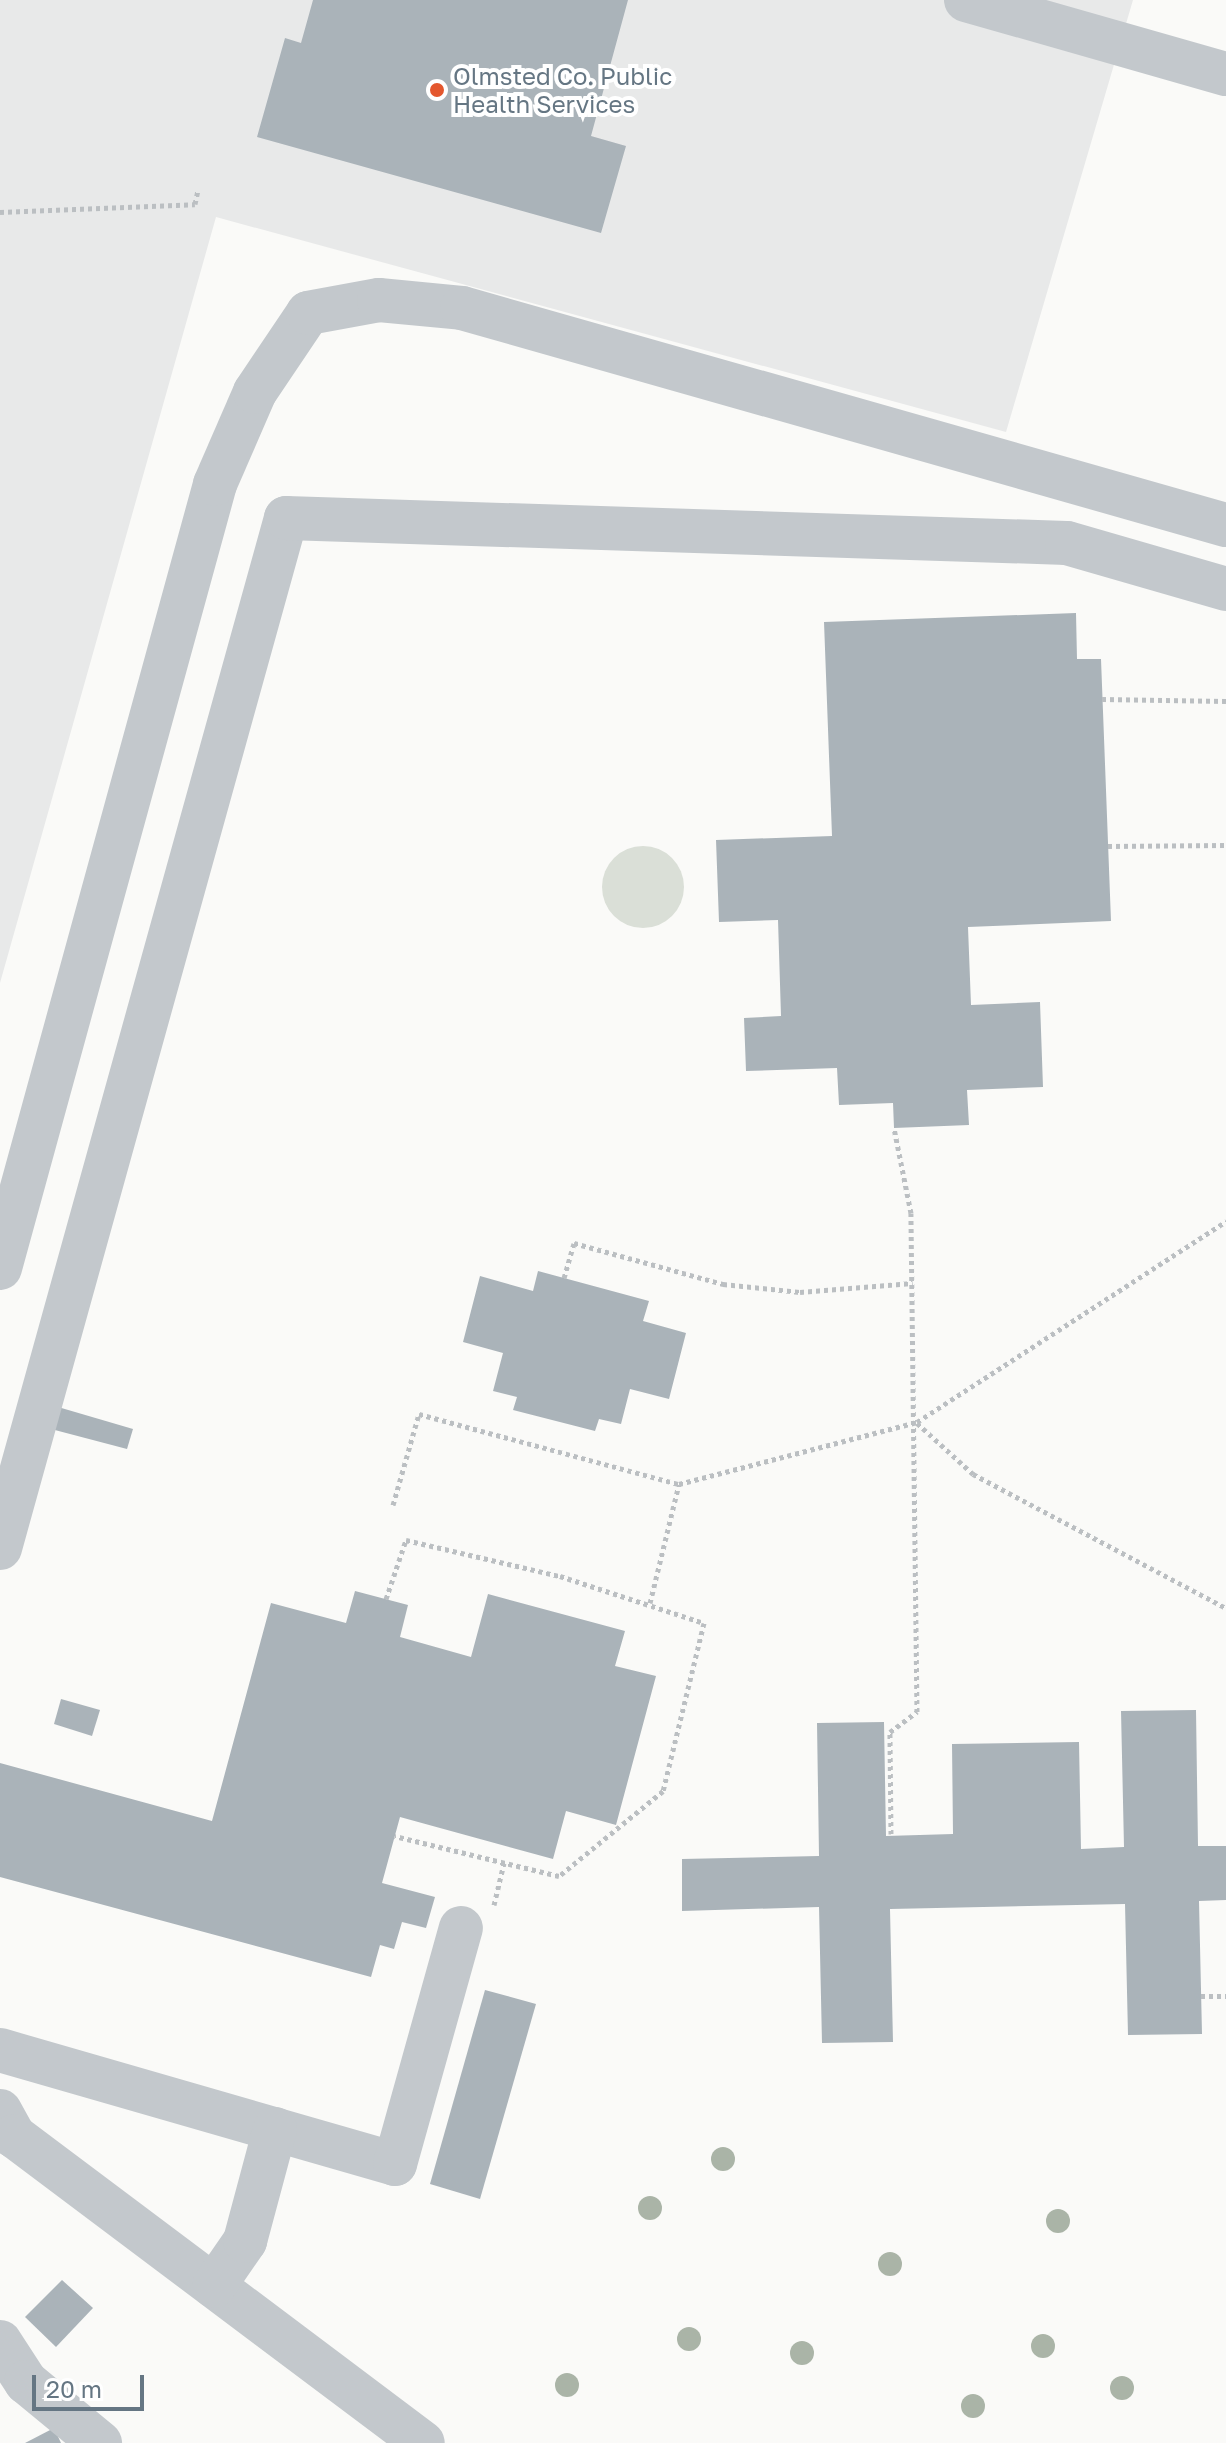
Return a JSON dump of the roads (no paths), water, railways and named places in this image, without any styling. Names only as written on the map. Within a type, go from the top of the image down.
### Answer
[{"type":"street","points":[[966,0],[1226,74]]},
{"type":"street","points":[[0,1268],[215,484],[255,392],[308,313],[379,300],[462,308],[1226,525]]},
{"type":"street","points":[[0,1548],[286,518],[1067,543],[1226,589]]},
{"type":"street","points":[[0,2050],[395,2164],[475,1924]]},
{"type":"street","points":[[0,2111],[14,2136],[423,2443]]},
{"type":"street","points":[[214,2286],[245,2241],[275,2129]]},
{"type":"street","points":[[0,2342],[13,2390],[100,2443]]},
{"type":"place","name":"Olmsted Co. Public Health Services","points":[[437,90]]}]
